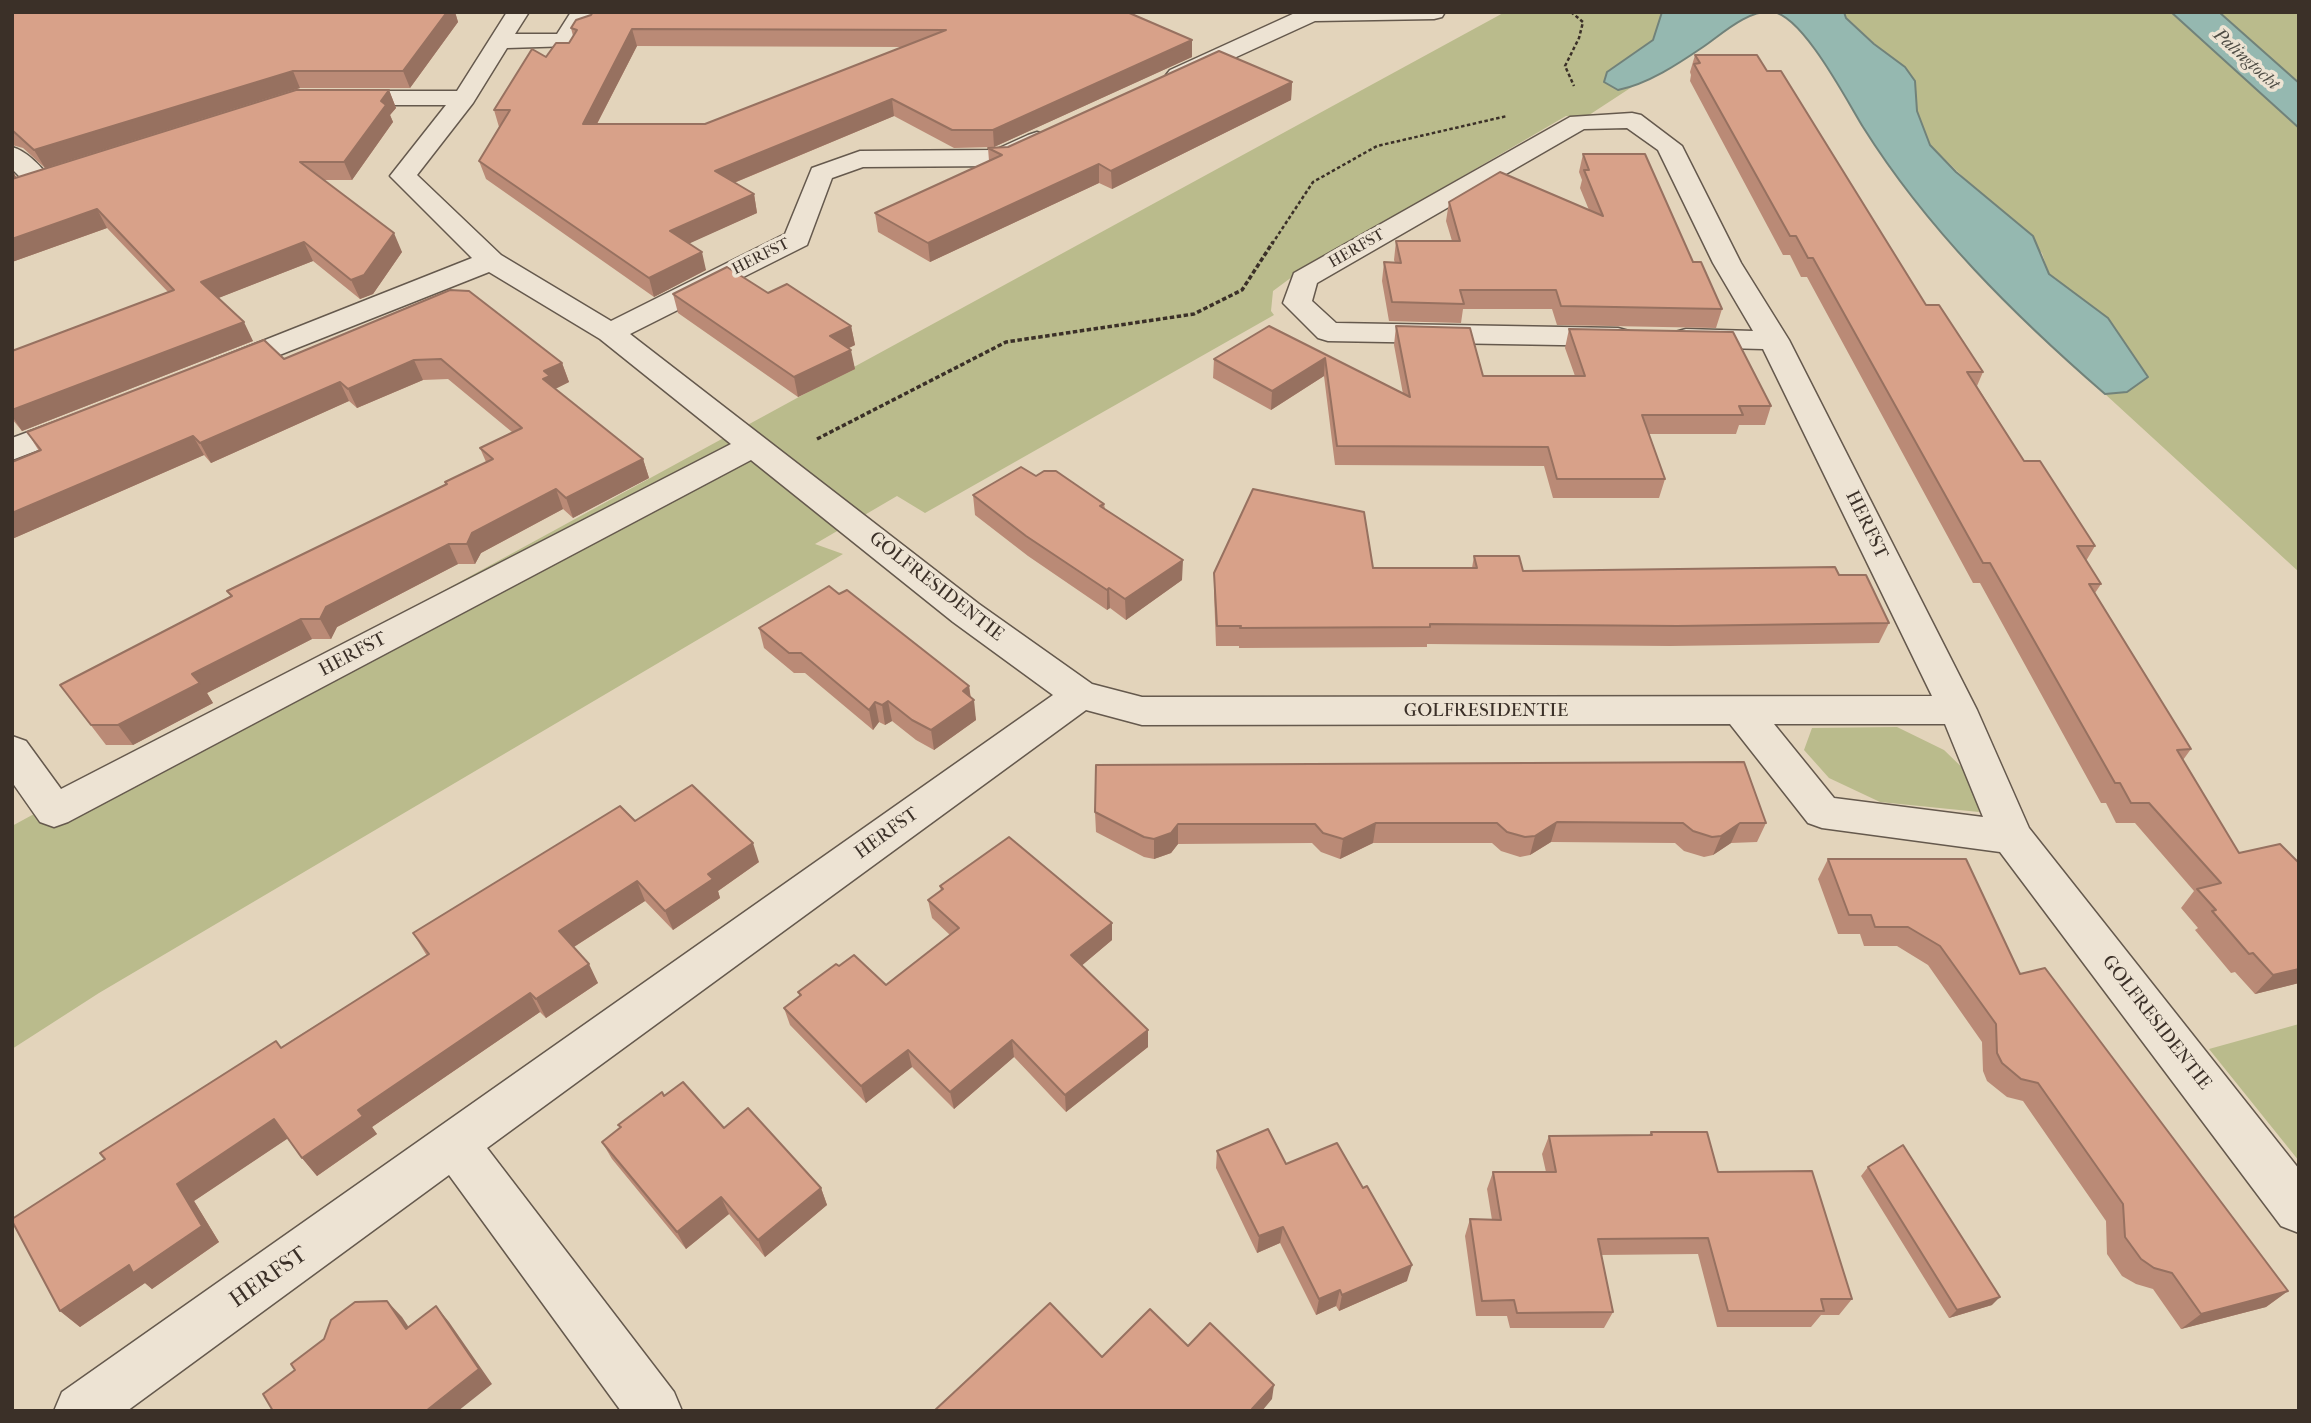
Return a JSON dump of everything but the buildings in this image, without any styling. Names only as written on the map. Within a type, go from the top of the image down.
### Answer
[{"type":"street","name":"GOLFRESIDENTIE","points":[[582,12],[565,41],[509,27],[464,98],[403,176],[491,261],[610,333],[966,613],[1080,695],[1142,711],[1958,710],[2012,837],[2299,1209]]},
{"type":"street","points":[[1160,82],[1311,14],[1434,12]]},
{"type":"street","points":[[314,98],[464,98]]},
{"type":"street","name":"HERFST","points":[[1774,340],[1328,332],[1297,303],[1304,279],[1579,122],[1632,120],[1670,146],[1727,263],[1774,340],[1958,710]]},
{"type":"street","name":"HERFST","points":[[610,333],[797,239],[821,173],[860,159],[999,158],[1061,129]]},
{"type":"street","points":[[12,155],[39,181]]},
{"type":"street","points":[[12,191],[65,173]]},
{"type":"street","points":[[193,379],[491,261]]},
{"type":"street","points":[[12,450],[103,414]]},
{"type":"street","name":"HERFST","points":[[12,751],[54,811],[764,453]]},
{"type":"street","name":"HERFST","points":[[81,1411],[456,1145],[1080,695]]},
{"type":"street","points":[[1740,710],[1822,812],[2012,837]]},
{"type":"street","points":[[456,1145],[655,1411]]},
{"type":"path","points":[[1571,12],[1583,22],[1579,38],[1565,66],[1574,86],[1632,120]]},
{"type":"path","points":[[1564,92],[1574,86]]},
{"type":"path","points":[[764,453],[1006,342],[1194,314],[1242,290],[1313,181],[1377,146],[1520,113]]},
{"type":"green space","points":[[1505,12],[1662,12],[1653,40],[1607,72],[1625,89],[1638,83],[1586,117],[1566,116],[1300,271],[1273,291],[1271,311],[1274,315],[925,513],[897,496],[815,544],[843,554],[99,993],[12,1049],[12,826]]},
{"type":"green space","points":[[1844,12],[2171,12],[2299,128],[2299,572],[2105,394],[2127,392],[2148,377],[2108,318],[2049,274],[2042,253],[1930,145],[1917,111],[1915,81],[1846,17]]},
{"type":"green space","points":[[2219,12],[2299,12],[2299,83]]},
{"type":"green space","points":[[1897,727],[1944,750],[1974,779],[1979,812],[1880,802],[1829,778],[1804,750],[1812,728]]},
{"type":"green space","points":[[2299,1024],[2299,1161],[2209,1049]]},
{"type":"water","points":[[1662,12],[1764,12],[1745,18],[1673,66],[1640,83],[1618,90],[1604,82],[1607,72],[1653,40]]},
{"type":"water","points":[[1773,12],[1844,12],[1846,18],[1874,44],[1905,67],[1915,81],[1917,111],[1930,145],[1956,172],[2033,236],[2049,274],[2108,318],[2148,377],[2127,392],[2105,394],[2038,334],[1974,270],[1915,201],[1888,165],[1810,43],[1785,17]]},
{"type":"water","name":"Palingtocht","points":[[2171,12],[2219,12],[2299,83],[2299,128]]}]
